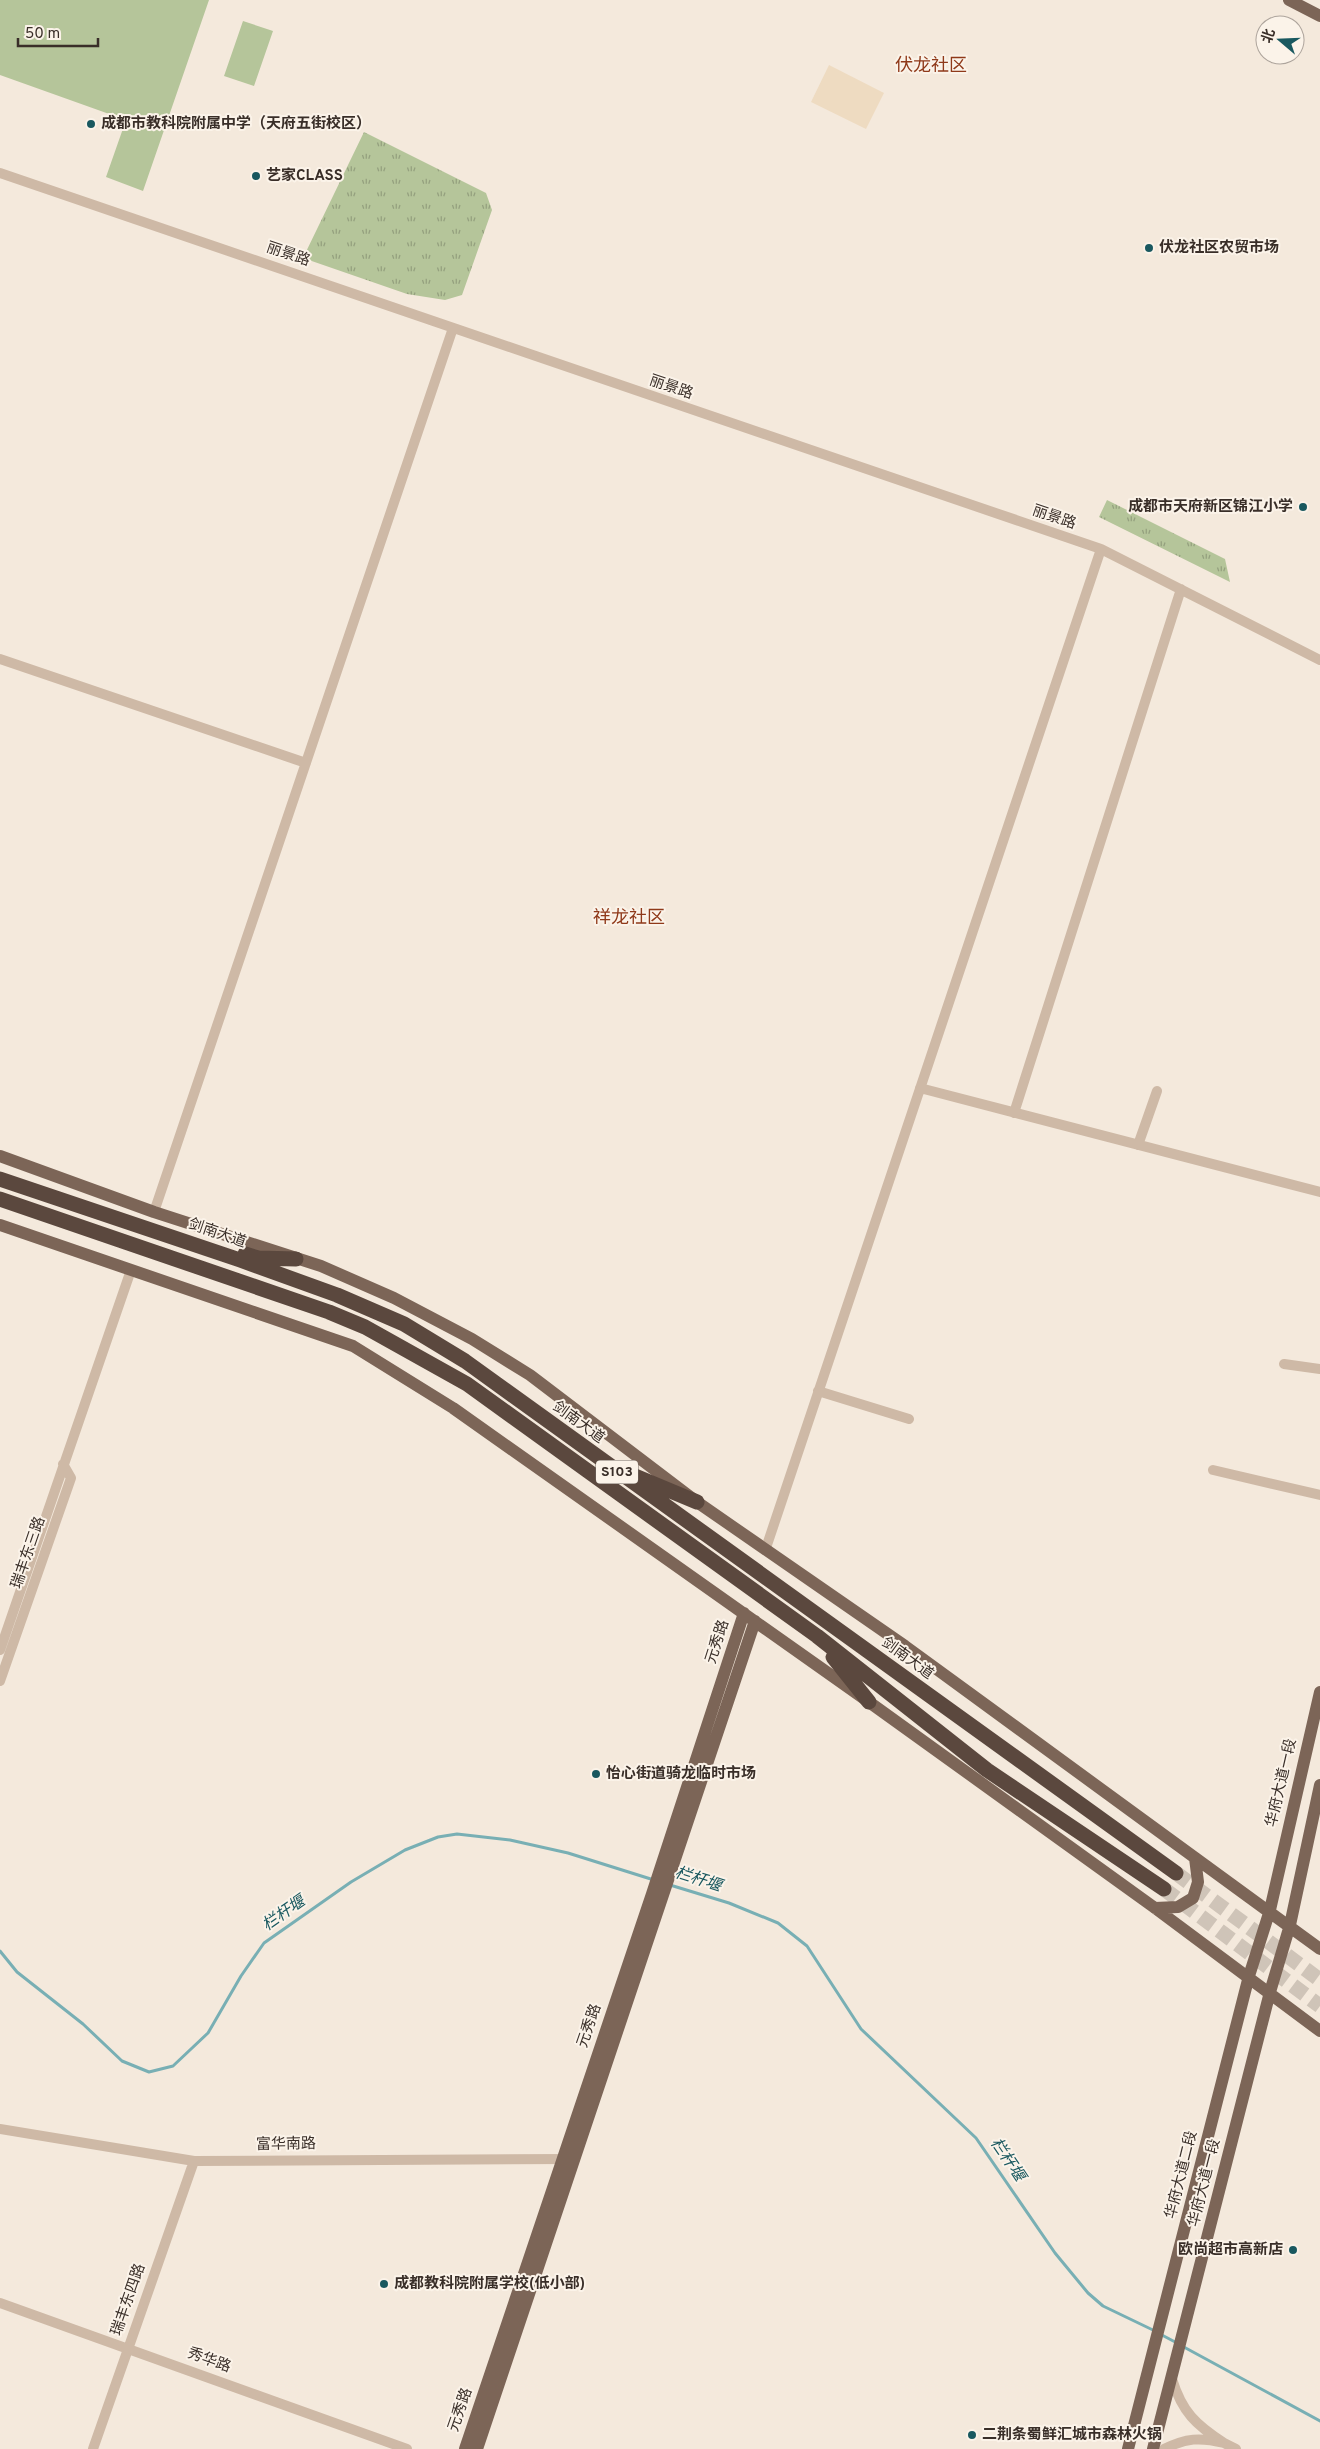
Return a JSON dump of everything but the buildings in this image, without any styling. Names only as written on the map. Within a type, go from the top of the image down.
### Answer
[{"type":"highway","name":"剑南大道","points":[[0,1179],[338,1296],[404,1324],[464,1361],[1176,1873]]},
{"type":"highway","name":"S103","points":[[0,1199],[329,1312],[365,1327],[467,1384],[817,1636],[987,1770],[1164,1889]]},
{"type":"highway","points":[[133,1224],[200,1239],[258,1258],[296,1259]]},
{"type":"highway","points":[[604,1463],[697,1502]]},
{"type":"highway","points":[[817,1636],[869,1702]]},
{"type":"main road","points":[[1289,0],[1320,16]]},
{"type":"main road","points":[[0,1156],[154,1212],[322,1266],[394,1298],[472,1339],[530,1375],[697,1502],[905,1646],[1195,1858],[1270,1910],[1320,1949]]},
{"type":"main road","points":[[0,1225],[354,1346],[453,1408],[744,1613],[1156,1908],[1320,2031]]},
{"type":"main road","name":"元秀路","points":[[477,2449],[569,2159],[658,1896],[744,1613]]},
{"type":"main road","name":"元秀路","points":[[666,1869],[755,1621]]},
{"type":"main road","name":"华府大道一段","points":[[1270,1910],[1320,1692]]},
{"type":"main road","name":"华府大道一段","points":[[1153,2449],[1270,1992],[1290,1925],[1320,1785]]},
{"type":"main road","points":[[1156,1908],[1178,1907],[1193,1898],[1198,1882],[1195,1858]]},
{"type":"main road","name":"华府大道二段","points":[[1128,2449],[1249,1976],[1270,1910]]},
{"type":"main road","name":"元秀路","points":[[464,2449],[569,2159]]},
{"type":"street","name":"丽景路","points":[[0,173],[1101,549],[1320,660]]},
{"type":"street","points":[[154,1212],[453,328]]},
{"type":"street","points":[[766,1548],[1101,549]]},
{"type":"street","points":[[1014,1113],[1181,589]]},
{"type":"street","points":[[0,660],[306,763]]},
{"type":"street","points":[[920,1088],[1320,1192]]},
{"type":"street","points":[[1138,1145],[1157,1091]]},
{"type":"street","points":[[0,1650],[131,1270]]},
{"type":"street","points":[[1284,1364],[1320,1369]]},
{"type":"street","points":[[818,1391],[908,1419]]},
{"type":"street","name":"瑞丰东三路","points":[[0,1681],[71,1478],[63,1464]]},
{"type":"street","points":[[1212,1470],[1320,1495]]},
{"type":"street","name":"富华南路","points":[[0,2129],[194,2161],[569,2159]]},
{"type":"street","name":"瑞丰东四路","points":[[93,2449],[194,2161]]},
{"type":"street","name":"秀华路","points":[[0,2303],[407,2449]]},
{"type":"street","points":[[1172,2379],[1187,2412],[1199,2427],[1236,2449]]},
{"type":"street","points":[[1164,2449],[1193,2438],[1206,2438],[1224,2443]]},
{"type":"green space","name":"成都市教科院附属中学（天府五街校区）","points":[[0,0],[209,0],[143,191],[106,177],[126,120],[0,75]]},
{"type":"green space","points":[[243,21],[273,31],[254,86],[224,76]]},
{"type":"green space","points":[[364,132],[486,193],[492,210],[462,295],[445,300],[407,294],[303,258]]},
{"type":"green space","points":[[1107,500],[1225,559],[1230,582],[1099,517]]},
{"type":"shaded area","points":[[829,65],[884,93],[866,129],[811,102]]},
{"type":"waterway","name":"栏杆堰","points":[[0,1951],[17,1972],[83,2024],[122,2061],[149,2072],[173,2066],[208,2033],[241,1976],[264,1943],[351,1882],[405,1850],[438,1837],[457,1834],[510,1840],[568,1853],[654,1880]]},
{"type":"waterway","name":"栏杆堰","points":[[670,1885],[729,1903],[778,1923],[807,1946],[861,2029],[976,2138],[1055,2253],[1088,2293],[1103,2306],[1155,2331]]},
{"type":"waterway","name":"栏杆堰","points":[[1160,2334],[1177,2343]]},
{"type":"waterway","name":"栏杆堰","points":[[1182,2346],[1320,2421]]},
{"type":"tunnel","points":[[1176,1873],[1320,1980]]},
{"type":"tunnel","points":[[1164,1889],[1320,2006]]},
{"type":"place","name":"成都市教科院附属中学（天府五街校区）","points":[[91,124]]},
{"type":"place","name":"艺家CLASS","points":[[256,176]]},
{"type":"place","name":"伏龙社区农贸市场","points":[[1149,248]]},
{"type":"place","name":"成都市天府新区锦江小学","points":[[1303,507]]},
{"type":"place","name":"怡心街道骑龙临时市场","points":[[596,1774]]},
{"type":"place","name":"欧尚超市高新店","points":[[1293,2250]]},
{"type":"place","name":"成都教科院附属学校(低小部)","points":[[384,2284]]},
{"type":"place","name":"二荆条·蜀鲜汇城市森林火锅","points":[[972,2435]]},
{"type":"district","name":"伏龙社区","points":[[931,66]]},
{"type":"district","name":"祥龙社区","points":[[629,918]]}]
